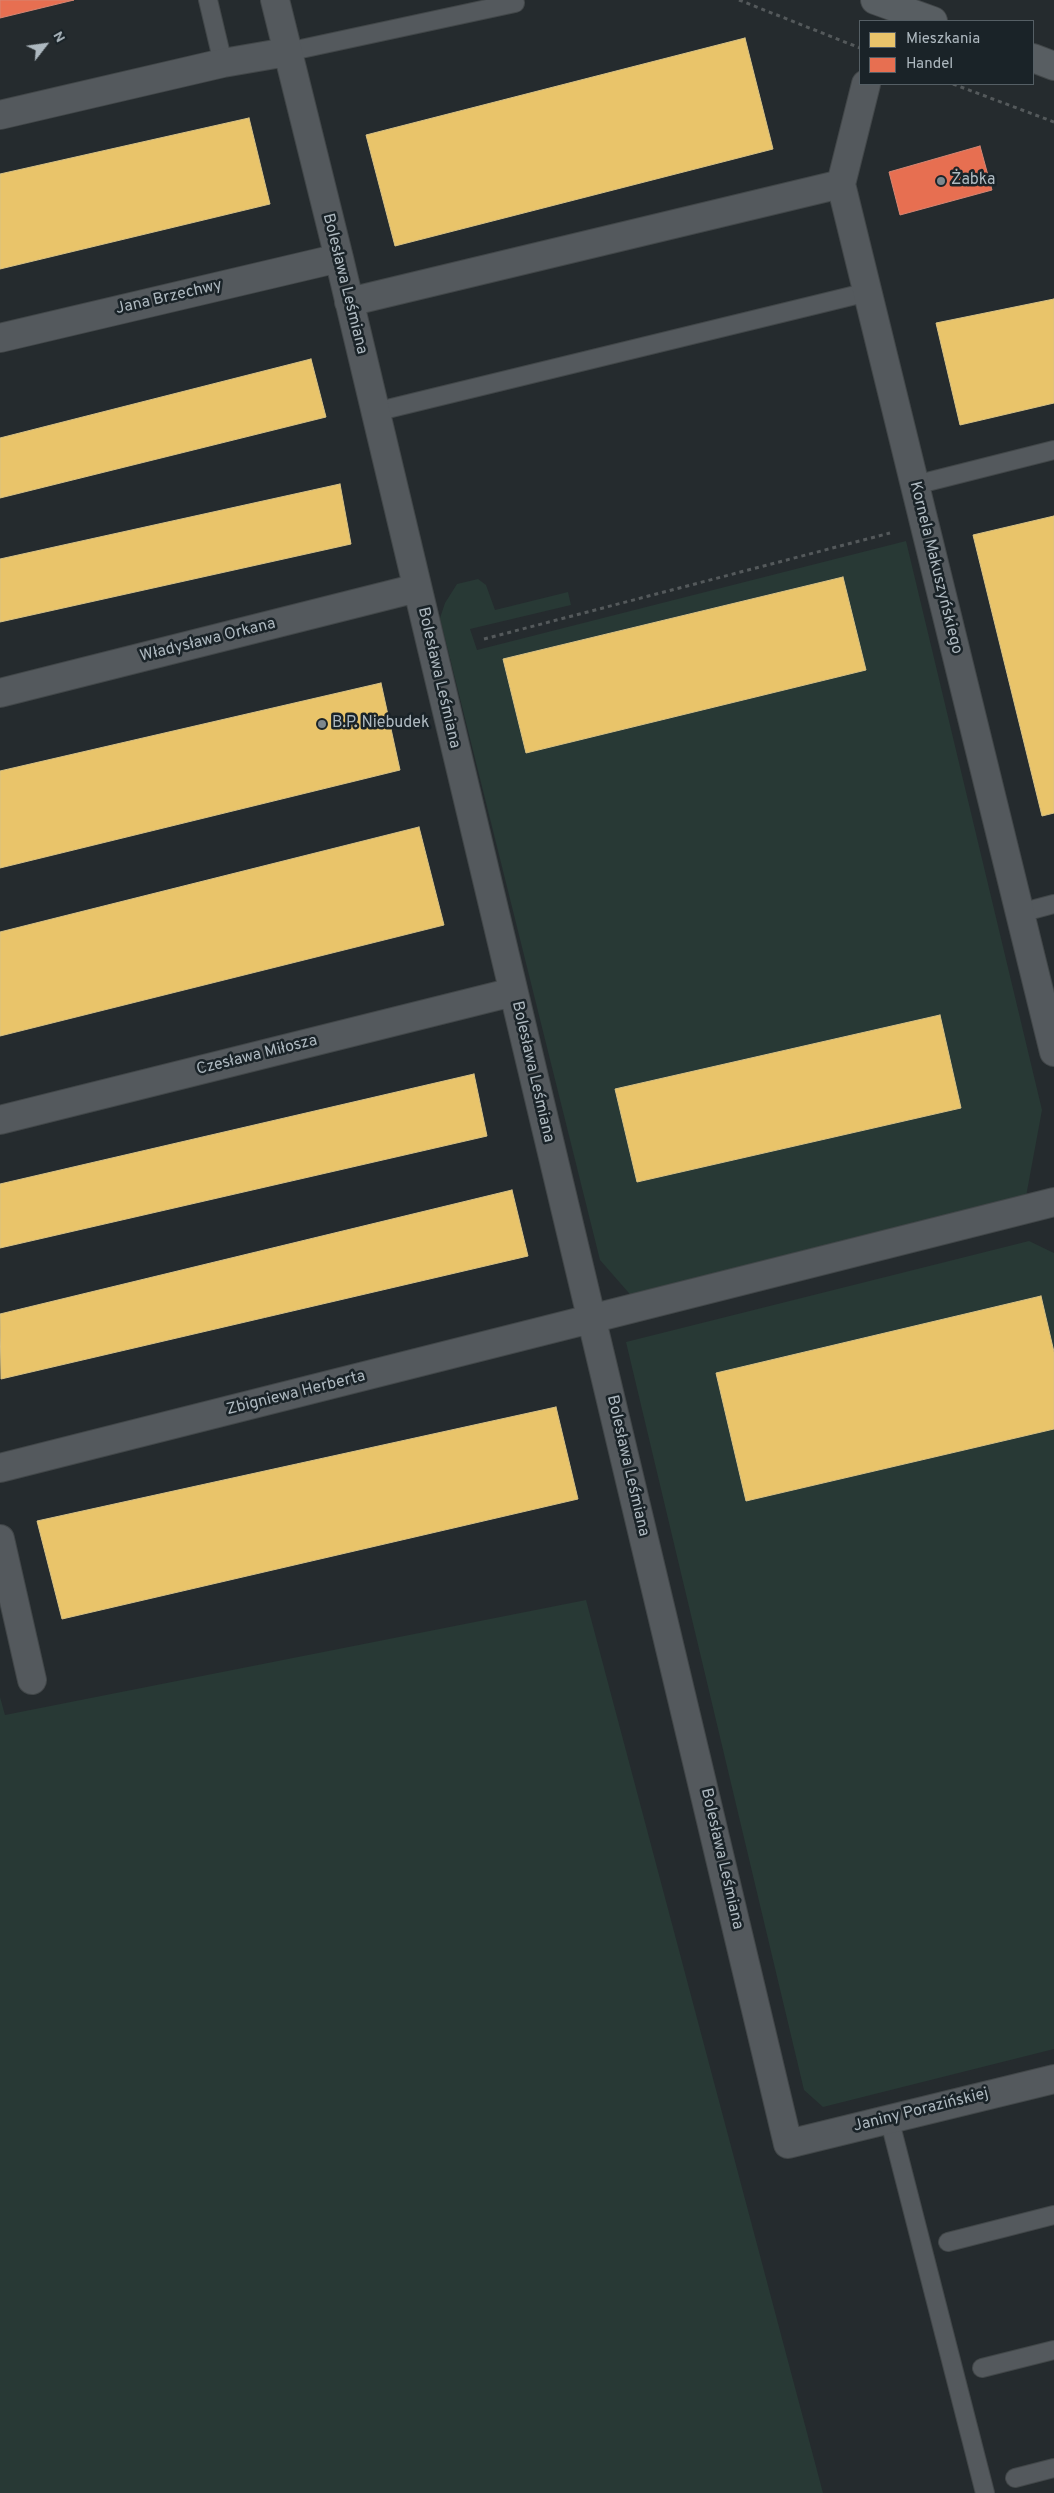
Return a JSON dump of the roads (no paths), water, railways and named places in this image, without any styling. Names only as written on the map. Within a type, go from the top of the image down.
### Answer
[{"type":"street","name":"Bolesława Leśmiana","points":[[275,0],[339,258],[788,2144]]},
{"type":"street","points":[[875,0],[896,15],[927,20]]},
{"type":"street","points":[[0,115],[223,63],[287,52]]},
{"type":"street","points":[[1034,58],[1054,66]]},
{"type":"street","name":"Kornela Makuszyńskiego","points":[[866,85],[841,184],[1054,1052]]},
{"type":"street","points":[[349,302],[841,184]]},
{"type":"street","name":"Jana Brzechwy","points":[[0,338],[339,258]]},
{"type":"street","name":"Władysława Orkana","points":[[0,693],[417,588]]},
{"type":"street","name":"Czesława Miłosza","points":[[0,1120],[513,992]]},
{"type":"street","name":"Zbigniewa Herberta","points":[[0,1468],[1054,1202]]},
{"type":"street","points":[[0,1539],[32,1680]]},
{"type":"street","name":"Janiny Porazińskiej","points":[[788,2144],[1054,2078]]},
{"type":"lane","points":[[208,0],[223,63]]},
{"type":"lane","points":[[287,52],[515,3]]},
{"type":"lane","points":[[375,412],[868,292]]},
{"type":"lane","points":[[915,484],[1054,450]]},
{"type":"lane","points":[[1020,913],[1054,904]]},
{"type":"lane","points":[[889,2118],[985,2493]]},
{"type":"lane","points":[[948,2242],[1054,2215]]},
{"type":"lane","points":[[982,2368],[1054,2350]]},
{"type":"lane","points":[[1015,2478],[1054,2468]]},
{"type":"place","name":"Żabka","points":[[941,181]]},
{"type":"place","name":"B.P. Niebudek","points":[[322,724]]}]
